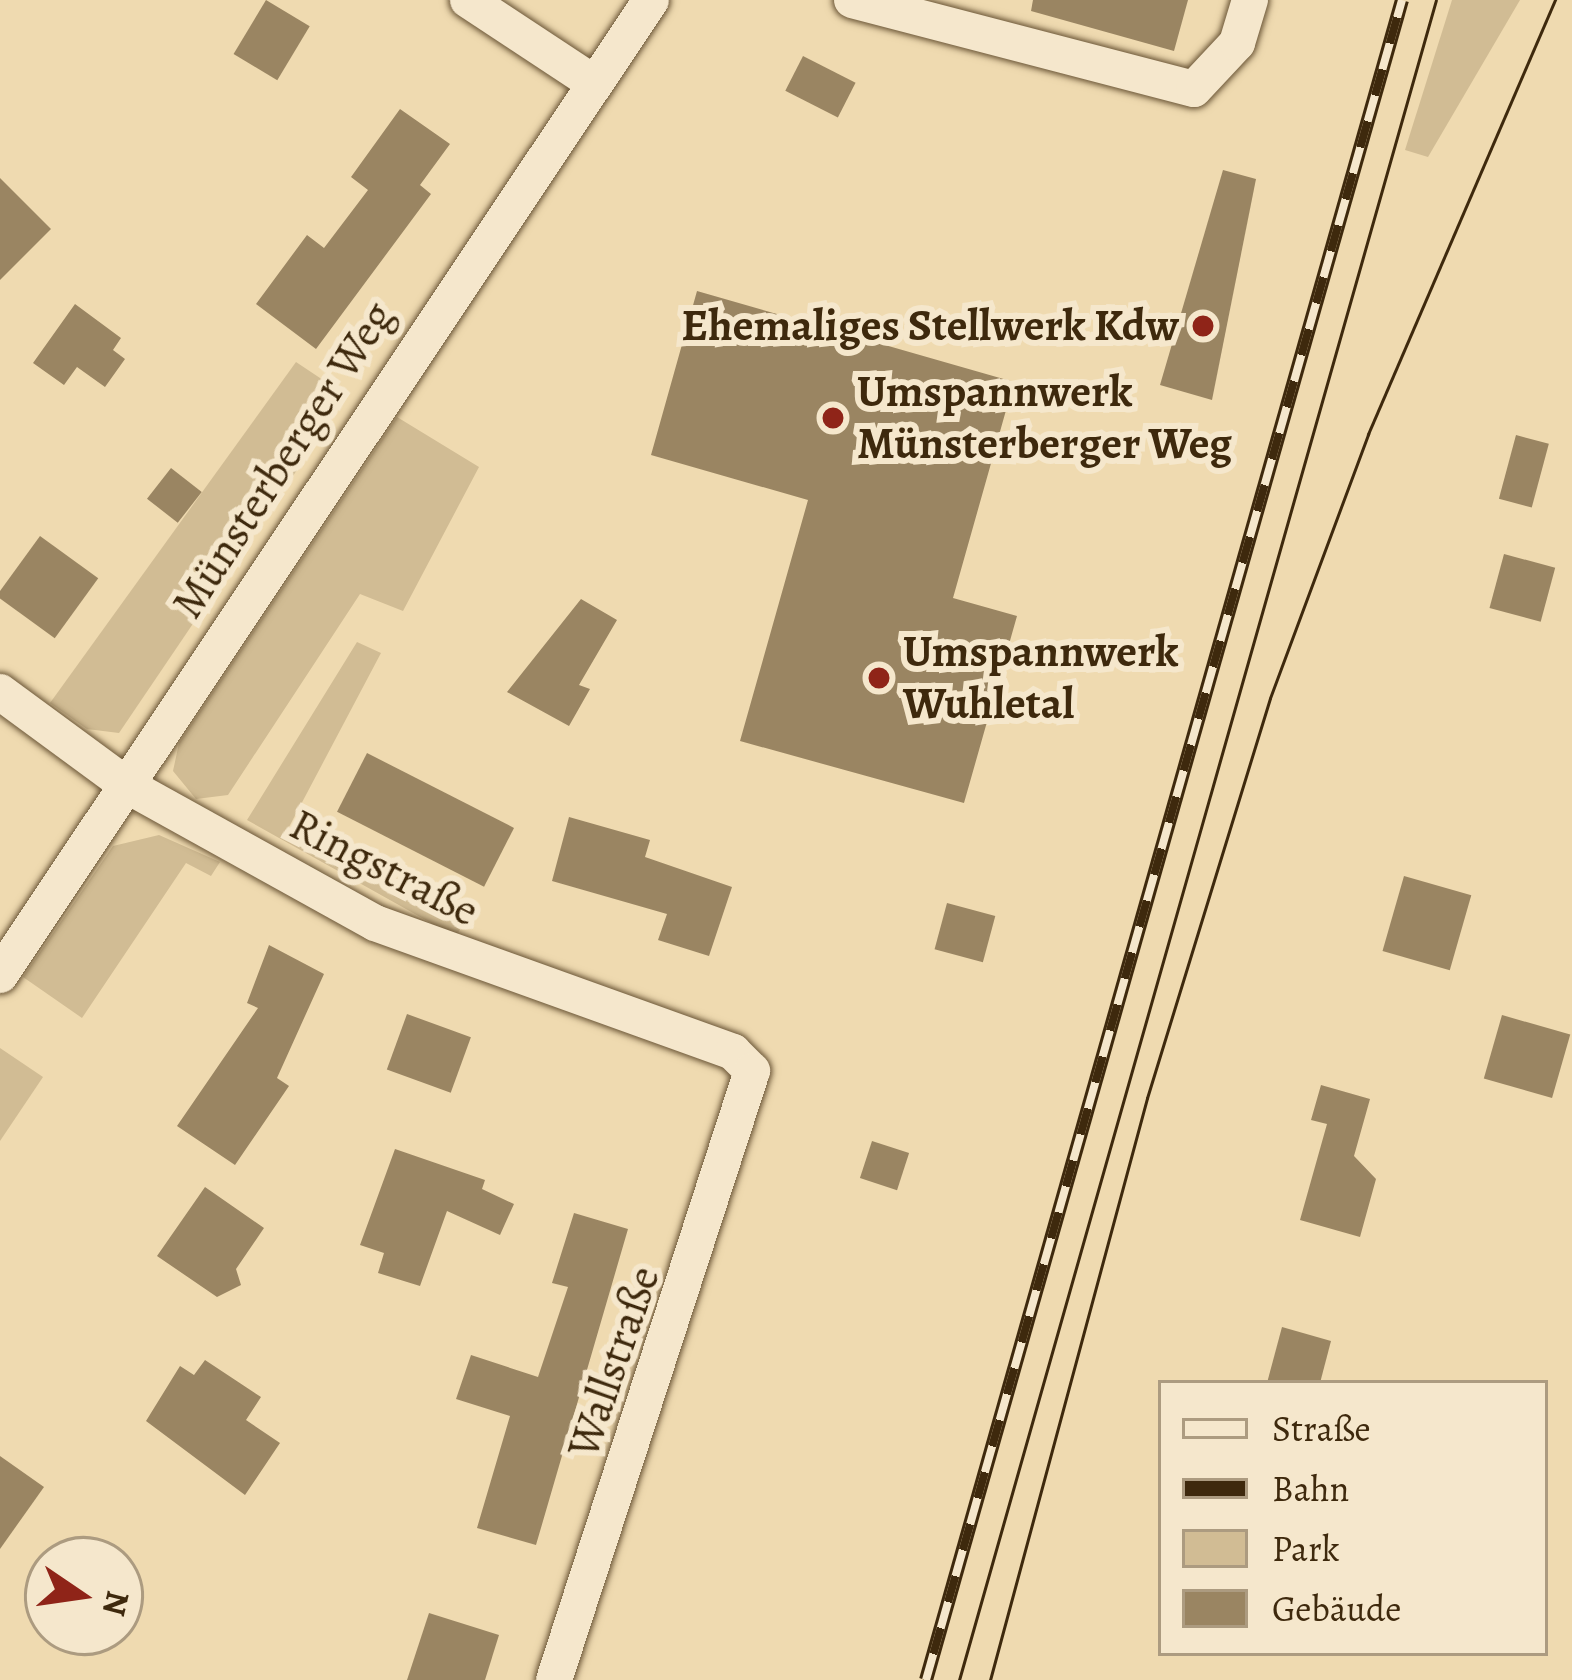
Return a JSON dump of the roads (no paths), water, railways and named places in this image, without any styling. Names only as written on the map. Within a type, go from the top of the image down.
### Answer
[{"type":"street","points":[[468,0],[594,83]]},
{"type":"street","name":"Münsterberger Weg","points":[[0,975],[651,0]]},
{"type":"street","points":[[852,0],[1194,89],[1238,44],[1250,0]]},
{"type":"street","name":"Ringstraße","points":[[0,692],[128,786],[375,923],[733,1052],[752,1072]]},
{"type":"street","name":"Wallstraße","points":[[554,1680],[752,1072]]},
{"type":"tram line","points":[[959,1680],[1436,0]]},
{"type":"tram line","points":[[990,1680],[1147,1098],[1270,698],[1368,434],[1555,0]]},
{"type":"railway","points":[[926,1680],[1402,0]]},
{"type":"place","name":"Ehemaliges Stellwerk Kdw","points":[[1203,326]]},
{"type":"place","name":"Umspannwerk Münsterberger Weg","points":[[833,418]]},
{"type":"place","name":"Umspannwerk Wuhletal","points":[[879,678]]}]
